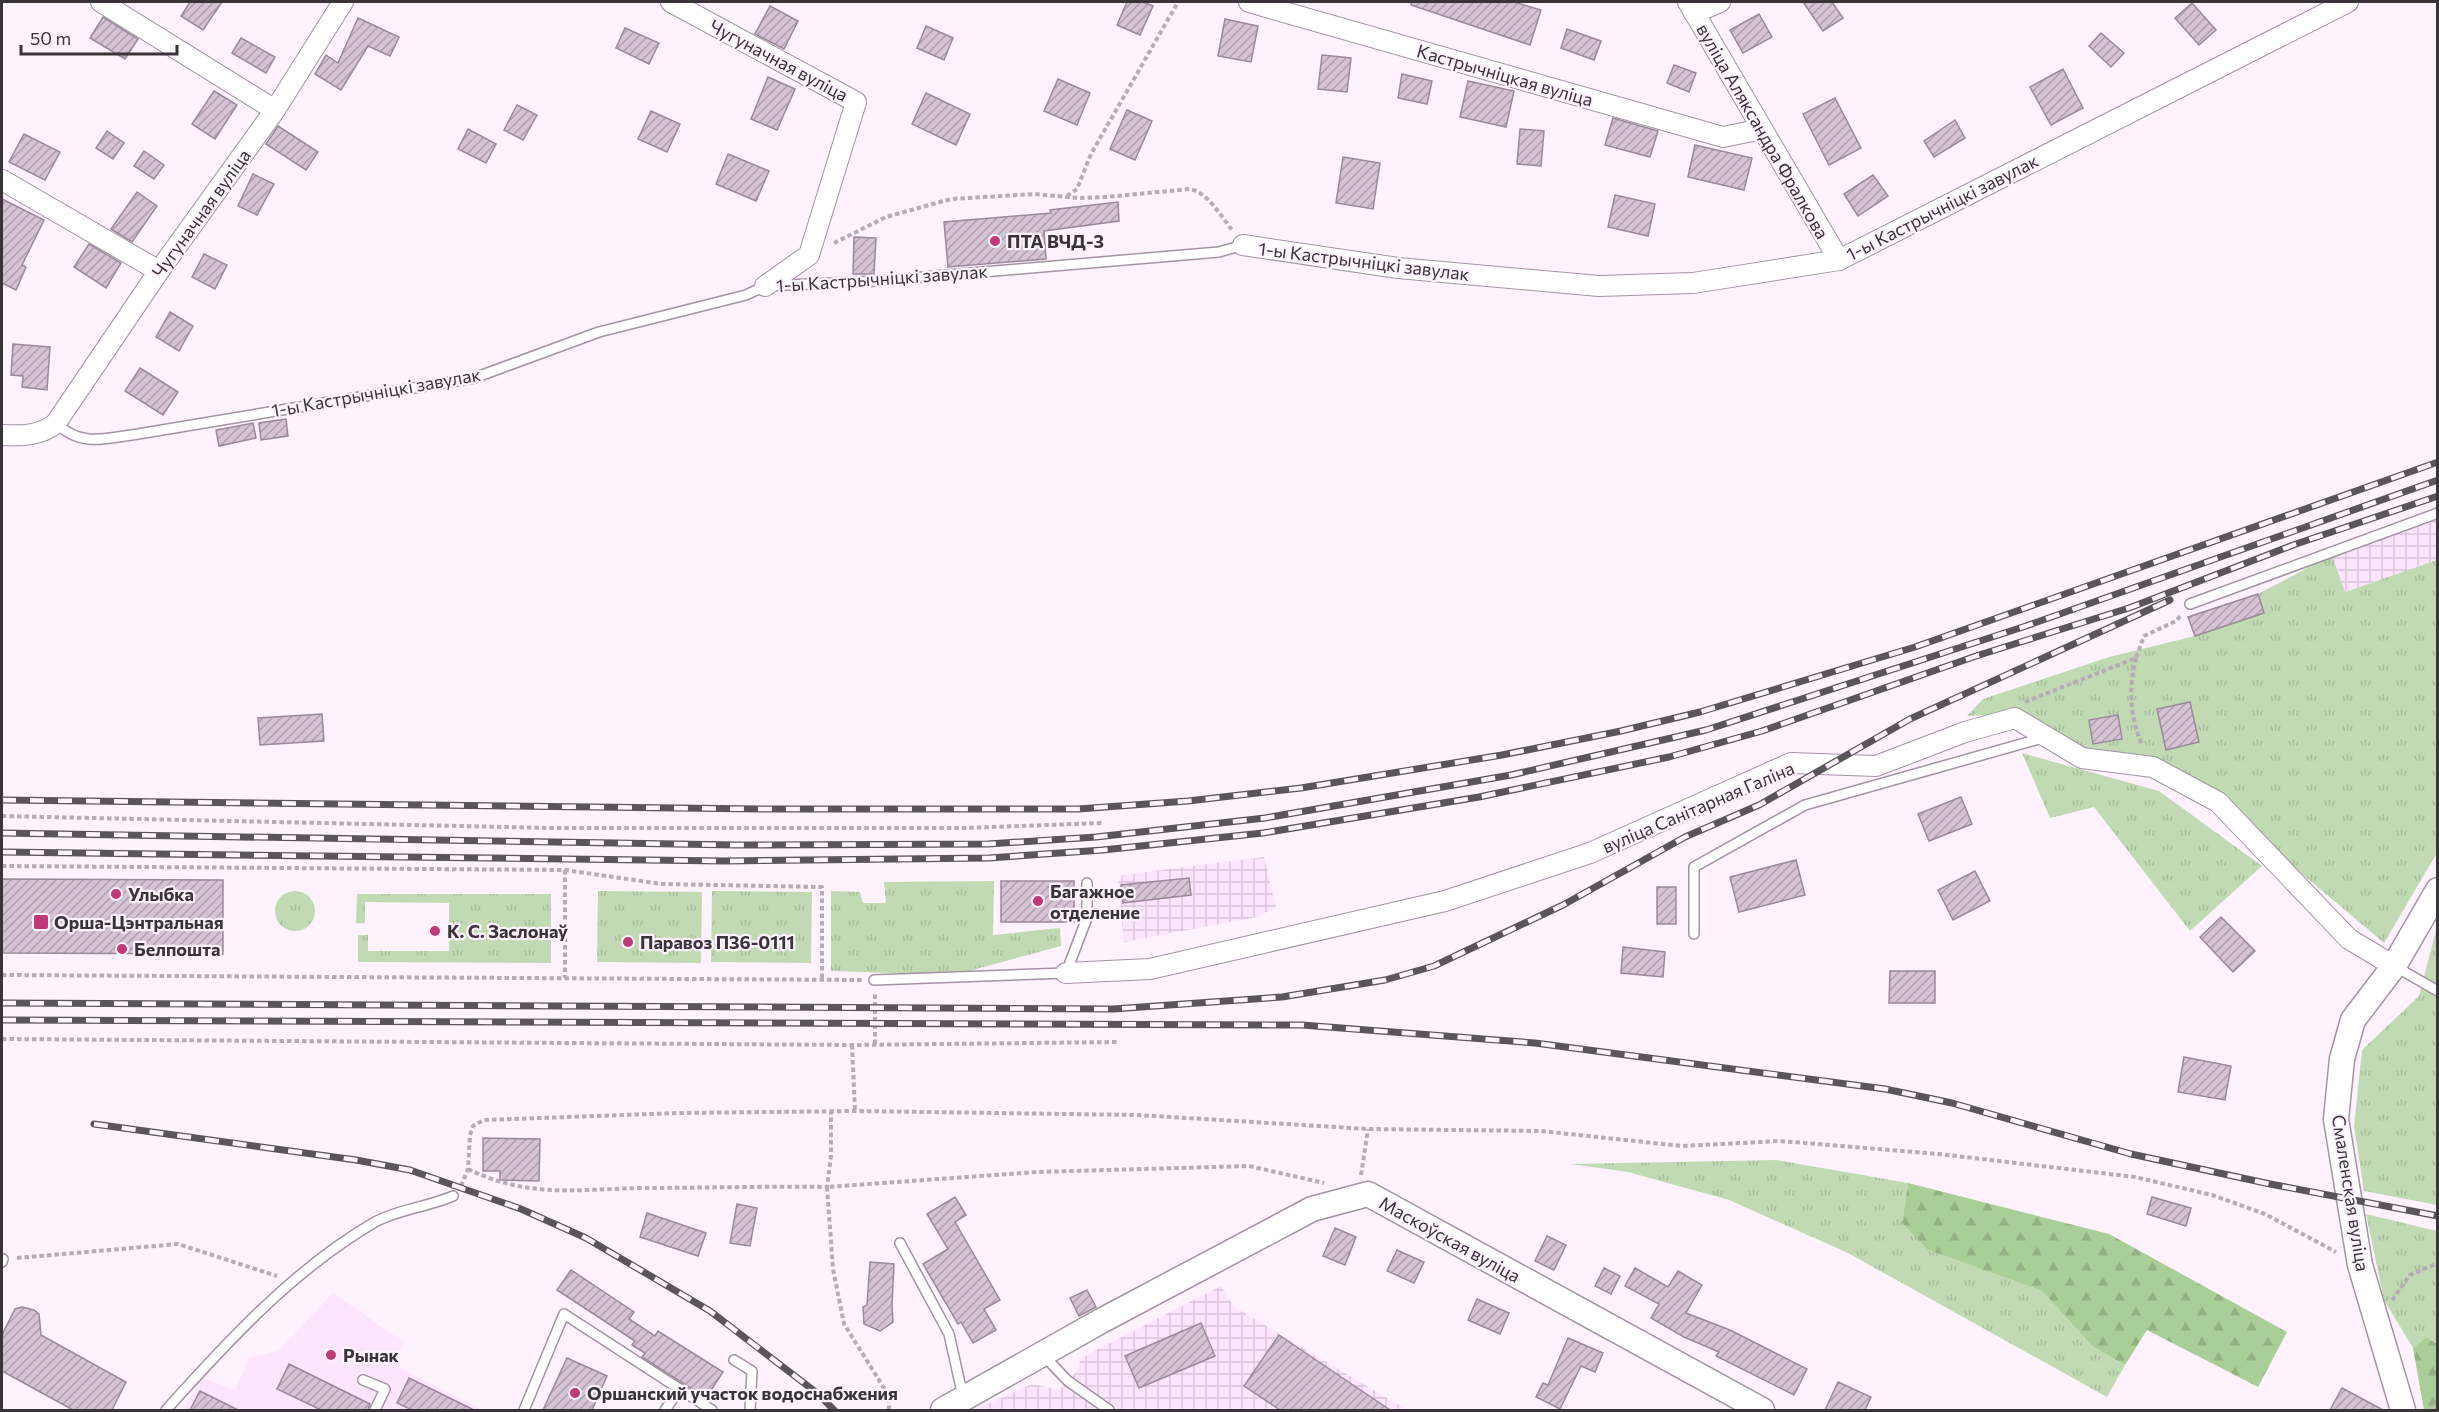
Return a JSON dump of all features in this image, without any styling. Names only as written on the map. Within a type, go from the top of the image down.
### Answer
[{"type":"street","points":[[101,2],[275,110]]},
{"type":"street","name":"Чугуначная вуліца","points":[[56,423],[159,271],[275,110],[343,2]]},
{"type":"street","name":"Чугуначная вуліца","points":[[671,2],[856,102],[810,255]]},
{"type":"street","name":"Кастрычніцкая вуліца","points":[[1249,2],[1723,137],[1762,129]]},
{"type":"street","points":[[1691,7],[1720,2]]},
{"type":"street","name":"1-ы Кастрычніцкі завулак","points":[[1243,245],[1398,268],[1599,286],[1693,283],[1839,260],[2348,2]]},
{"type":"street","name":"вуліца Аляксандра Фралкова","points":[[1691,7],[1839,260]]},
{"type":"street","points":[[2,180],[159,271]]},
{"type":"street","points":[[765,286],[810,255]]},
{"type":"street","points":[[2,435],[20,436],[47,430],[56,423]]},
{"type":"street","name":"вуліца Санітарная Галіна","points":[[1066,973],[1150,969],[1445,901],[1590,852],[1791,763],[1876,766],[1965,732],[2015,718],[2082,758],[2149,766],[2218,802],[2349,939],[2394,966]]},
{"type":"street","name":"Смаленская вуліца","points":[[2403,1410],[2360,1265],[2336,1119],[2342,1059],[2353,1020],[2394,966],[2438,890]]},
{"type":"street","name":"Маскоўская вуліца","points":[[953,1405],[1042,1354],[1312,1209],[1358,1194],[1368,1194],[1762,1410]]},
{"type":"lane","name":"1-ы Кастрычніцкі завулак","points":[[56,423],[74,437],[88,440],[138,434],[474,378],[598,332],[746,296],[765,286],[877,281],[1207,254],[1243,245]]},
{"type":"lane","points":[[2190,604],[2438,513]]},
{"type":"lane","points":[[1694,934],[1694,867],[1704,861],[1805,805],[2047,737]]},
{"type":"lane","points":[[874,980],[1066,973],[1087,918],[1087,883]]},
{"type":"lane","points":[[2394,966],[2438,991]]},
{"type":"lane","points":[[166,1410],[225,1345],[294,1281],[323,1258],[377,1221],[436,1204],[453,1196]]},
{"type":"lane","points":[[900,1243],[949,1334],[953,1405]]},
{"type":"lane","points":[[524,1410],[564,1314],[712,1410]]},
{"type":"lane","points":[[1042,1354],[1068,1381],[1109,1410]]},
{"type":"lane","points":[[734,1360],[752,1371],[750,1410],[743,1410]]},
{"type":"lane","points":[[363,1380],[385,1389],[375,1410]]},
{"type":"lane","points":[[665,1410],[680,1389]]},
{"type":"path","points":[[1066,197],[1077,189],[1096,146],[1178,2]]},
{"type":"path","points":[[810,255],[886,217],[951,200],[1035,194],[1106,197],[1195,191],[1209,201],[1243,245]]},
{"type":"path","points":[[2149,766],[2130,703],[2131,676],[2144,636],[2176,621],[2190,604]]},
{"type":"path","points":[[2001,722],[2022,704],[2136,658]]},
{"type":"path","points":[[2,816],[550,828],[965,828],[1102,823]]},
{"type":"path","points":[[2,866],[565,870],[662,884],[822,887],[822,979]]},
{"type":"path","points":[[565,870],[565,978]]},
{"type":"path","points":[[2,975],[874,980],[874,1044]]},
{"type":"path","points":[[2,1039],[852,1045],[1119,1042]]},
{"type":"path","points":[[852,1045],[855,1111]]},
{"type":"path","points":[[453,1196],[468,1169],[470,1135],[473,1126],[484,1120],[679,1113],[855,1111],[1138,1115],[1368,1129],[1541,1131],[1682,1146],[1780,1141],[1939,1155],[2135,1177],[2212,1195],[2265,1214],[2360,1265]]},
{"type":"path","points":[[831,1112],[831,1156],[827,1187],[833,1269],[844,1324],[889,1396],[889,1410]]},
{"type":"path","points":[[468,1169],[494,1181],[558,1192],[616,1189],[827,1187],[1037,1172],[1249,1166],[1358,1194],[1368,1129]]},
{"type":"path","points":[[2,1261],[178,1244],[294,1281]]},
{"type":"path","points":[[2376,1322],[2410,1275],[2438,1263]]},
{"type":"shaded area","points":[[2437,518],[2437,560],[2345,592],[2332,555]]},
{"type":"shaded area","points":[[1264,857],[1276,907],[1257,917],[1124,942],[1118,883],[1122,875]]},
{"type":"shaded area","points":[[1221,1286],[1234,1307],[1407,1410],[974,1410],[1032,1384],[1060,1390],[1075,1373],[1081,1358]]},
{"type":"shaded area","name":"Рынак","points":[[333,1293],[405,1343],[392,1364],[483,1410],[182,1410],[204,1378],[235,1391],[249,1358],[278,1351]]},
{"type":"green space","points":[[2332,555],[2345,592],[2437,560],[2437,853],[2384,943],[2282,857],[2224,794],[2161,761],[2083,751],[2025,713],[1967,716],[1983,699],[2109,657],[2195,636],[2264,613],[2258,594]]},
{"type":"green space","points":[[2022,753],[2159,791],[2262,866],[2190,931],[2094,807],[2050,818]]},
{"type":"green space","points":[[994,881],[993,935],[1060,928],[1061,946],[954,975],[831,971],[831,891],[860,892],[863,903],[886,903],[884,882]]},
{"type":"green space","points":[[295,891],[309,897],[315,911],[309,925],[295,931],[281,925],[275,911],[281,897]]},
{"type":"green space","points":[[598,891],[702,892],[701,963],[597,962]]},
{"type":"green space","points":[[712,891],[812,892],[811,963],[711,962]]},
{"type":"green space","points":[[357,894],[551,894],[551,963],[358,962],[358,935],[368,935],[368,951],[449,951],[449,903],[365,902],[365,923],[356,923]]},
{"type":"green space","points":[[2437,926],[2437,1205],[2364,1191],[2354,1126],[2362,1050],[2419,996]]},
{"type":"green space","points":[[1777,1160],[1908,1183],[1902,1223],[1927,1248],[2042,1291],[2093,1347],[2125,1365],[2107,1397],[1848,1253],[1729,1200],[1628,1172],[1571,1164]]},
{"type":"green space","points":[[1908,1183],[2109,1234],[2287,1332],[2258,1387],[2147,1330],[2125,1365],[2093,1347],[2042,1291],[1927,1249],[1902,1223]]},
{"type":"green space","points":[[2366,1214],[2437,1231],[2437,1344],[2426,1337],[2413,1348],[2384,1300]]},
{"type":"green space","points":[[2426,1337],[2437,1344],[2437,1410],[2424,1410],[2413,1348]]},
{"type":"building","points":[[190,2],[222,2],[203,30],[181,16]]},
{"type":"building","points":[[1127,2],[1143,2],[1153,6],[1140,35],[1117,25]]},
{"type":"building","points":[[1411,2],[1514,2],[1541,10],[1530,45],[1411,5]]},
{"type":"building","points":[[1803,2],[1832,2],[1843,18],[1823,31]]},
{"type":"building","points":[[2192,3],[2216,30],[2199,45],[2175,18]]},
{"type":"building","points":[[770,6],[798,21],[784,49],[755,34]]},
{"type":"building","points":[[1759,14],[1772,37],[1743,53],[1730,30]]},
{"type":"building","points":[[103,17],[138,39],[125,59],[90,38]]},
{"type":"building","points":[[358,18],[399,37],[390,56],[368,46],[341,90],[315,74],[326,55],[338,63]]},
{"type":"building","points":[[1225,19],[1258,26],[1251,62],[1218,56]]},
{"type":"building","points":[[926,26],[953,38],[944,60],[917,48]]},
{"type":"building","points":[[625,28],[659,43],[649,64],[616,48]]},
{"type":"building","points":[[1567,29],[1601,41],[1594,60],[1561,48]]},
{"type":"building","points":[[2101,33],[2124,53],[2111,67],[2089,46]]},
{"type":"building","points":[[241,38],[275,57],[266,73],[232,53]]},
{"type":"building","points":[[1322,55],[1351,58],[1347,92],[1318,89]]},
{"type":"building","points":[[1674,65],[1696,73],[1689,92],[1667,83]]},
{"type":"building","points":[[2063,69],[2083,108],[2051,125],[2030,87]]},
{"type":"building","points":[[1402,74],[1432,81],[1427,104],[1398,98]]},
{"type":"building","points":[[768,77],[795,89],[777,130],[751,119]]},
{"type":"building","points":[[1058,79],[1090,93],[1077,125],[1044,111]]},
{"type":"building","points":[[1468,81],[1514,91],[1506,127],[1460,117]]},
{"type":"building","points":[[214,91],[237,105],[215,139],[192,124]]},
{"type":"building","points":[[926,93],[970,114],[956,145],[912,124]]},
{"type":"building","points":[[1835,98],[1861,148],[1829,165],[1803,114]]},
{"type":"building","points":[[517,105],[537,115],[523,140],[504,130]]},
{"type":"building","points":[[1127,110],[1152,121],[1135,160],[1110,149]]},
{"type":"building","points":[[651,111],[680,124],[667,152],[638,139]]},
{"type":"building","points":[[1613,118],[1658,131],[1650,157],[1605,145]]},
{"type":"building","points":[[1955,120],[1965,138],[1934,157],[1924,141]]},
{"type":"building","points":[[278,126],[318,152],[306,170],[266,144]]},
{"type":"building","points":[[468,129],[496,144],[486,163],[458,149]]},
{"type":"building","points":[[1520,129],[1544,131],[1541,166],[1517,164]]},
{"type":"building","points":[[107,131],[124,143],[113,159],[96,148]]},
{"type":"building","points":[[24,134],[60,152],[45,180],[9,162]]},
{"type":"building","points":[[1695,145],[1752,158],[1744,190],[1688,177]]},
{"type":"building","points":[[144,151],[164,165],[154,179],[134,166]]},
{"type":"building","points":[[728,154],[769,171],[756,201],[716,184]]},
{"type":"building","points":[[1343,157],[1380,163],[1373,209],[1336,203]]},
{"type":"building","points":[[253,174],[274,184],[257,215],[238,206]]},
{"type":"building","points":[[1873,175],[1888,196],[1858,216],[1844,194]]},
{"type":"building","points":[[137,192],[157,206],[132,242],[111,229]]},
{"type":"building","points":[[1615,195],[1655,204],[1648,236],[1608,227]]},
{"type":"building","points":[[2,199],[44,220],[22,265],[26,267],[16,290],[2,283]]},
{"type":"building","name":"ПТА ВЧД-3","points":[[1118,202],[1119,221],[1044,231],[1046,259],[948,267],[944,222],[1051,213],[1050,210]]},
{"type":"building","points":[[854,237],[876,238],[874,274],[853,274]]},
{"type":"building","points":[[89,244],[121,263],[106,288],[74,267]]},
{"type":"building","points":[[204,254],[227,265],[215,289],[192,277]]},
{"type":"building","points":[[170,312],[193,326],[179,351],[156,337]]},
{"type":"building","points":[[13,344],[50,347],[47,390],[22,387],[23,376],[11,375]]},
{"type":"building","points":[[140,368],[178,392],[163,415],[125,391]]},
{"type":"building","points":[[286,419],[288,436],[261,440],[259,423]]},
{"type":"building","points":[[253,423],[256,438],[219,446],[216,430]]},
{"type":"building","points":[[2258,594],[2264,613],[2195,636],[2188,617]]},
{"type":"building","points":[[2190,702],[2199,742],[2166,750],[2157,709]]},
{"type":"building","points":[[322,714],[324,741],[260,745],[258,718]]},
{"type":"building","points":[[2118,715],[2122,739],[2093,744],[2089,720]]},
{"type":"building","points":[[1961,797],[1972,824],[1929,841],[1918,814]]},
{"type":"building","points":[[1796,860],[1805,895],[1739,912],[1730,877]]},
{"type":"building","points":[[1975,871],[1990,901],[1953,920],[1938,890]]},
{"type":"building","points":[[1189,878],[1191,895],[1123,903],[1121,885]]},
{"type":"building","name":"Орша-Цэнтральная","points":[[2,879],[223,880],[223,954],[2,953]]},
{"type":"building","name":"Багажное отделение","points":[[1001,881],[1074,881],[1074,922],[1001,922]]},
{"type":"building","points":[[1657,887],[1676,887],[1676,924],[1657,924]]},
{"type":"building","points":[[2221,917],[2255,951],[2233,972],[2200,937]]},
{"type":"building","points":[[1623,947],[1665,952],[1663,977],[1621,973]]},
{"type":"building","points":[[1890,971],[1935,971],[1935,1003],[1889,1003]]},
{"type":"building","points":[[2184,1057],[2231,1066],[2225,1100],[2178,1092]]},
{"type":"building","points":[[483,1138],[540,1139],[539,1181],[500,1180],[500,1171],[483,1171]]},
{"type":"building","points":[[955,1197],[966,1215],[955,1222],[1000,1300],[984,1309],[996,1330],[973,1343],[961,1322],[958,1324],[923,1264],[948,1249],[927,1214]]},
{"type":"building","points":[[2152,1197],[2191,1208],[2186,1226],[2147,1214]]},
{"type":"building","points":[[737,1204],[757,1208],[750,1246],[730,1243]]},
{"type":"building","points":[[647,1213],[706,1233],[698,1256],[640,1237]]},
{"type":"building","points":[[1335,1228],[1356,1237],[1345,1265],[1323,1256]]},
{"type":"building","points":[[1547,1236],[1566,1245],[1554,1270],[1535,1261]]},
{"type":"building","points":[[1397,1250],[1424,1262],[1414,1283],[1387,1271]]},
{"type":"building","points":[[870,1262],[894,1264],[893,1322],[880,1331],[864,1324],[863,1307],[867,1305]]},
{"type":"building","points":[[1604,1268],[1620,1276],[1611,1294],[1595,1286]]},
{"type":"building","points":[[1635,1268],[1668,1287],[1678,1271],[1702,1285],[1686,1313],[1730,1330],[1807,1369],[1794,1395],[1716,1356],[1719,1352],[1684,1337],[1651,1318],[1659,1304],[1625,1286]]},
{"type":"building","points":[[571,1270],[634,1312],[629,1319],[655,1336],[658,1331],[723,1372],[706,1398],[642,1357],[645,1353],[632,1345],[635,1341],[557,1290]]},
{"type":"building","points":[[1087,1290],[1096,1307],[1079,1316],[1070,1298]]},
{"type":"building","points":[[1477,1299],[1509,1313],[1500,1334],[1468,1320]]},
{"type":"building","points":[[22,1307],[39,1314],[41,1335],[126,1382],[112,1410],[73,1410],[2,1371],[2,1335],[15,1309]]},
{"type":"building","points":[[1201,1323],[1215,1356],[1139,1388],[1125,1356]]},
{"type":"building","points":[[1279,1335],[1390,1410],[1280,1410],[1244,1386]]},
{"type":"building","points":[[1568,1338],[1603,1353],[1595,1372],[1581,1366],[1560,1409],[1536,1397],[1543,1383],[1548,1385]]},
{"type":"building","name":"Оршанский участок водоснабжения","points":[[567,1358],[607,1376],[592,1410],[543,1410]]},
{"type":"building","points":[[289,1364],[370,1404],[368,1410],[321,1410],[277,1389]]},
{"type":"building","points":[[409,1378],[474,1410],[412,1410],[397,1403]]},
{"type":"building","points":[[1838,1382],[1871,1397],[1865,1410],[1825,1410]]},
{"type":"building","points":[[2342,1388],[2383,1410],[2330,1410]]},
{"type":"building","points":[[200,1391],[238,1410],[190,1410]]},
{"type":"railway","points":[[2,800],[761,809],[1078,809],[1188,801],[1301,788],[1502,755],[1621,731],[1700,712],[1915,647],[2438,462]]},
{"type":"railway","points":[[2,833],[737,845],[988,844],[1096,837],[1265,818],[1511,775],[1706,730],[2026,626],[2438,480]]},
{"type":"railway","points":[[2,852],[725,861],[989,858],[1103,850],[1263,833],[1479,797],[1669,757],[1762,731],[1976,656],[2129,608],[2296,544],[2438,496]]},
{"type":"railway","points":[[2,1003],[1113,1009],[1282,997],[1385,980],[1434,966],[1563,905],[1685,837],[1759,805],[1910,719],[2170,600]]},
{"type":"railway","points":[[2,1020],[1302,1025],[1535,1043],[1885,1089],[1952,1103],[2131,1154],[2270,1184],[2438,1216]]},
{"type":"railway","points":[[94,1124],[356,1160],[410,1170],[521,1209],[586,1238],[710,1311],[817,1393],[834,1410]]},
{"type":"place","name":"ПТА ВЧД-3","points":[[995,241]]},
{"type":"place","name":"Улыбка","points":[[116,894]]},
{"type":"place","name":"Багажное отделение","points":[[1038,901]]},
{"type":"place","name":"Орша-Цэнтральная","points":[[41,922]]},
{"type":"place","name":"К. С. Заслонаў","points":[[435,931]]},
{"type":"place","name":"Паравоз П36-0111","points":[[628,942]]},
{"type":"place","name":"Белпошта","points":[[122,949]]},
{"type":"place","name":"Рынак","points":[[331,1355]]},
{"type":"place","name":"Оршанский участок водоснабжения","points":[[575,1393]]}]
